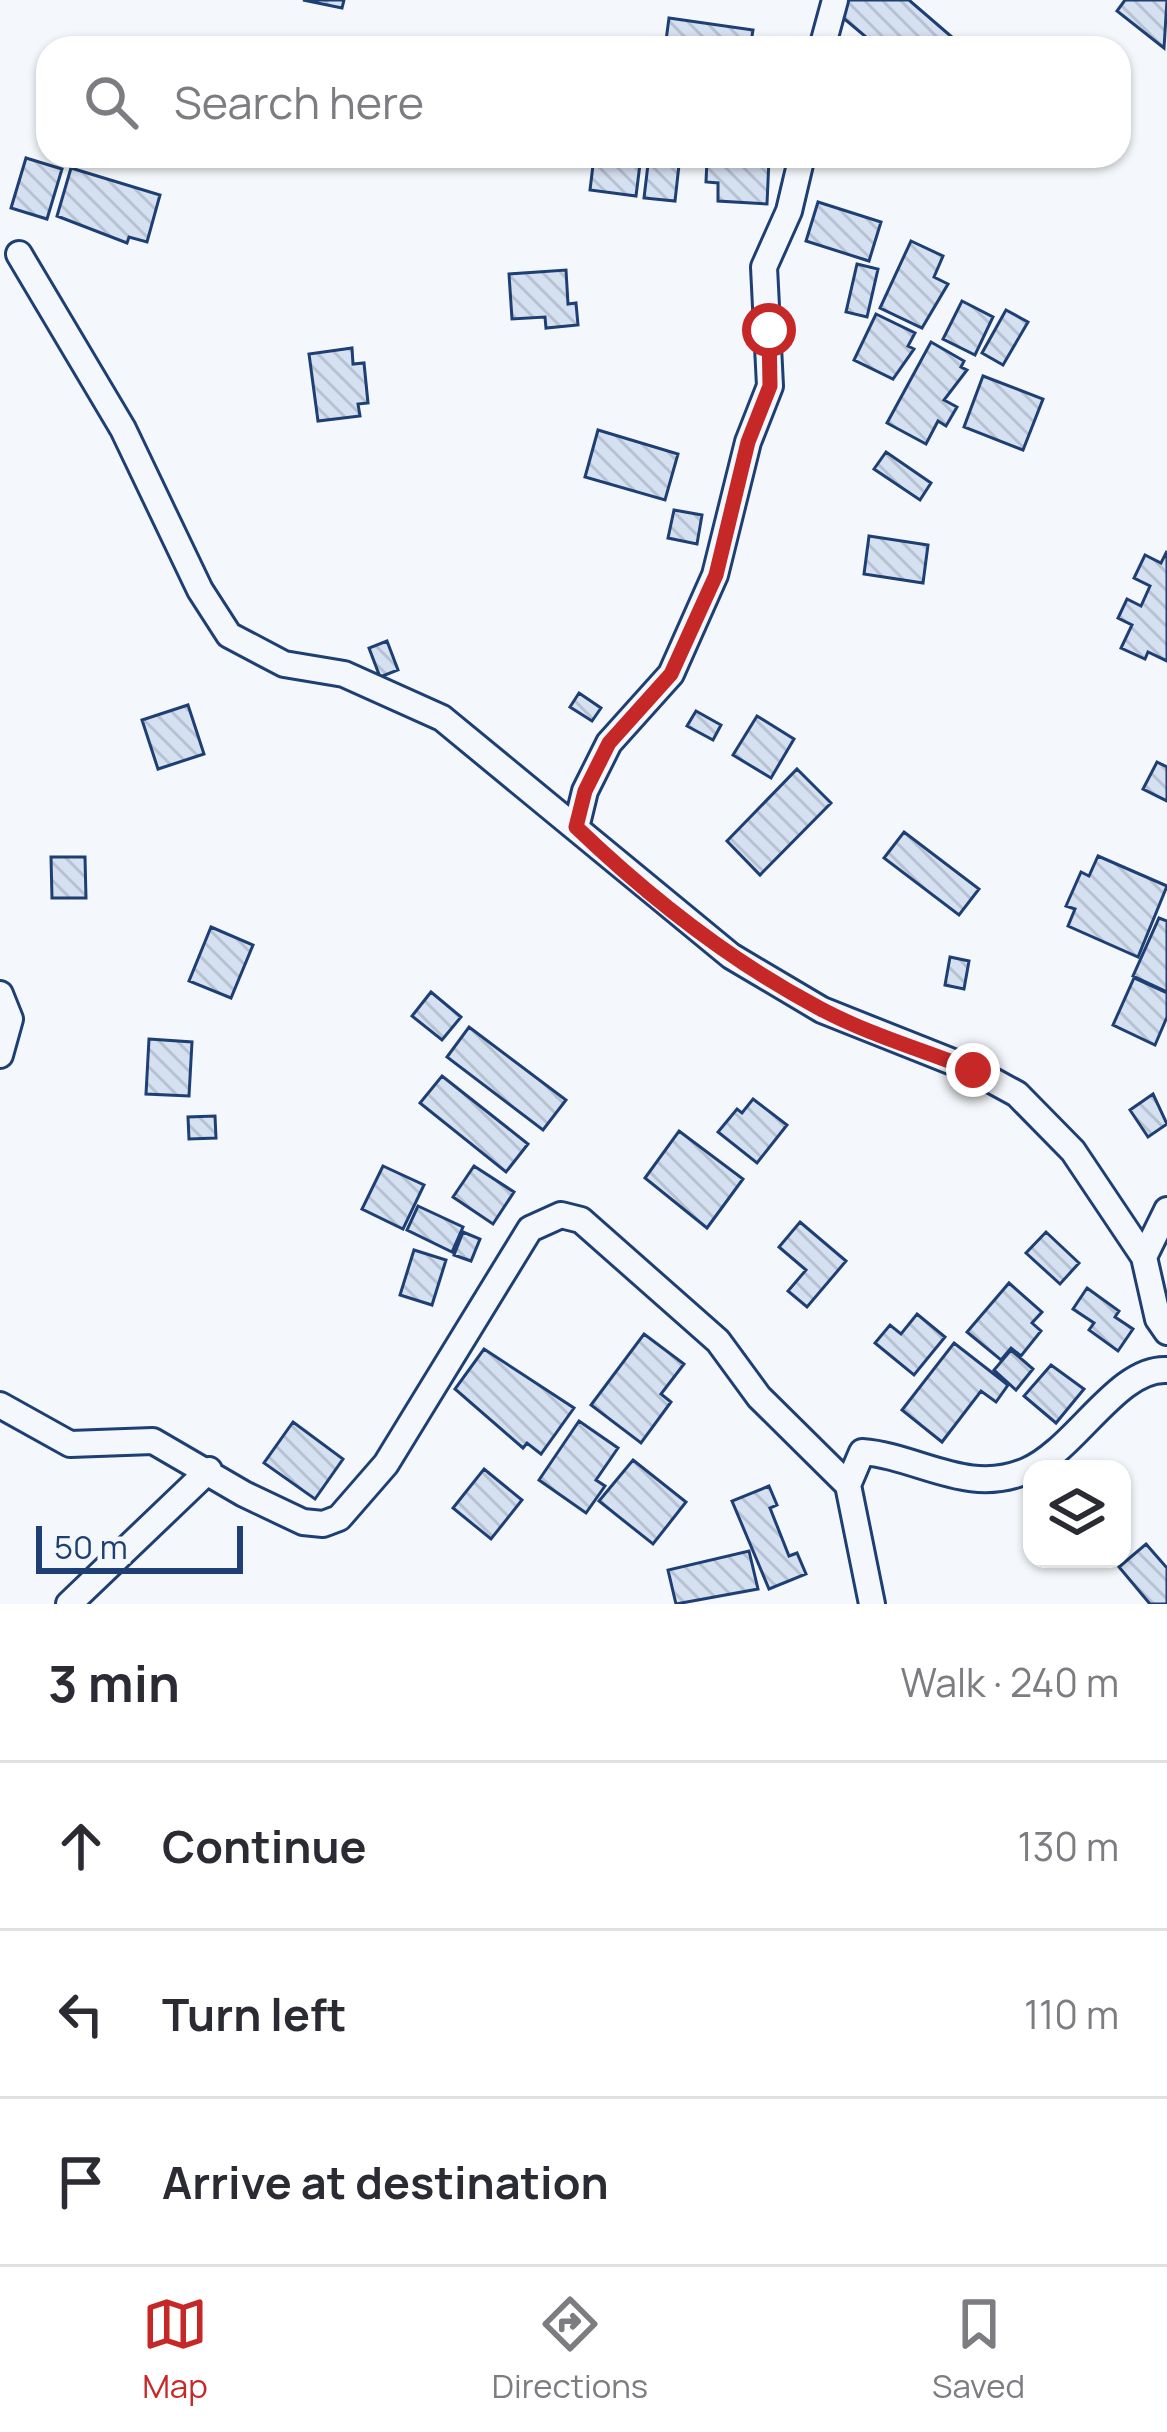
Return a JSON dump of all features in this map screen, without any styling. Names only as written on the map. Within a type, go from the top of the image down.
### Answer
[{"type":"street","points":[[825,36],[835,0]]},
{"type":"street","points":[[576,827],[585,791],[609,743],[671,674],[716,575],[748,442],[770,386],[764,267],[789,211],[799,168]]},
{"type":"street","points":[[19,254],[123,429],[200,590],[229,635],[284,664],[344,674],[442,718],[576,827],[624,873],[731,956],[822,1010],[973,1070],[1017,1094],[1073,1151],[1144,1257],[1158,1318],[1167,1332]]},
{"type":"street","points":[[0,994],[10,1019],[0,1055]]},
{"type":"street","points":[[1144,1257],[1167,1210]]},
{"type":"street","points":[[0,1405],[70,1444],[153,1441],[303,1522],[323,1524],[339,1518],[386,1464],[530,1228],[561,1215],[581,1220],[602,1234],[718,1341],[759,1397],[848,1485],[872,1604]]},
{"type":"street","points":[[848,1485],[862,1452],[883,1454],[955,1480],[1023,1473],[1070,1445],[1117,1389],[1156,1370],[1167,1370]]},
{"type":"street","points":[[69,1604],[208,1469]]},
{"type":"building","points":[[303,0],[344,0],[342,8]]},
{"type":"building","points":[[843,0],[909,0],[951,36],[865,36],[835,11]]},
{"type":"building","points":[[1125,0],[1167,0],[1164,48],[1117,11]]},
{"type":"building","points":[[669,18],[753,30],[752,36],[667,36]]},
{"type":"building","points":[[26,158],[36,161],[36,168],[62,169],[47,219],[11,208]]},
{"type":"building","points":[[71,168],[160,195],[147,242],[129,237],[127,243],[57,216]]},
{"type":"building","points":[[593,168],[640,168],[636,196],[590,190]]},
{"type":"building","points":[[648,168],[679,168],[675,201],[644,198]]},
{"type":"building","points":[[707,168],[769,168],[767,204],[718,201],[718,183],[706,182]]},
{"type":"building","points":[[818,202],[881,222],[869,261],[806,241]]},
{"type":"building","points":[[911,241],[943,256],[934,277],[948,284],[922,328],[880,308]]},
{"type":"building","points":[[857,264],[878,269],[867,317],[846,312]]},
{"type":"building","points":[[566,270],[568,304],[576,303],[578,325],[546,328],[545,317],[512,319],[509,274]]},
{"type":"building","points":[[962,301],[993,317],[975,355],[943,339]]},
{"type":"building","points":[[1006,310],[1028,322],[1003,365],[982,353]]},
{"type":"building","points":[[876,314],[915,333],[908,346],[914,349],[893,379],[854,360]]},
{"type":"building","points":[[931,342],[964,361],[961,367],[967,370],[944,400],[957,407],[946,426],[938,421],[926,444],[887,423]]},
{"type":"building","points":[[352,348],[353,364],[364,363],[368,403],[358,404],[360,416],[318,421],[309,354]]},
{"type":"building","points":[[983,376],[1043,399],[1023,450],[964,427]]},
{"type":"building","points":[[598,430],[678,454],[665,500],[585,477]]},
{"type":"building","points":[[886,452],[931,483],[920,500],[874,469]]},
{"type":"building","points":[[674,510],[702,515],[697,544],[668,538]]},
{"type":"building","points":[[869,536],[928,545],[923,583],[864,574]]},
{"type":"building","points":[[1167,551],[1167,661],[1148,652],[1145,659],[1121,648],[1132,625],[1118,618],[1127,599],[1141,606],[1150,586],[1134,578],[1145,555],[1161,563]]},
{"type":"building","points":[[387,641],[398,670],[380,677],[369,648]]},
{"type":"building","points":[[579,693],[601,708],[592,721],[570,707]]},
{"type":"building","points":[[188,705],[204,754],[158,769],[142,720]]},
{"type":"building","points":[[696,711],[721,725],[713,740],[687,726]]},
{"type":"building","points":[[757,716],[794,739],[771,778],[733,755]]},
{"type":"building","points":[[1157,762],[1167,767],[1167,801],[1143,789]]},
{"type":"building","points":[[797,769],[831,803],[760,875],[727,841]]},
{"type":"building","points":[[904,832],[979,889],[959,915],[884,858]]},
{"type":"building","points":[[1098,856],[1167,886],[1138,957],[1068,926],[1075,909],[1066,906],[1081,872],[1089,876]]},
{"type":"building","points":[[51,857],[85,857],[86,898],[52,898]]},
{"type":"building","points":[[1159,918],[1167,921],[1167,992],[1133,976]]},
{"type":"building","points":[[211,927],[253,945],[231,998],[189,981]]},
{"type":"building","points":[[950,957],[969,961],[964,989],[945,985]]},
{"type":"building","points":[[1134,978],[1167,993],[1167,1017],[1155,1045],[1113,1025]]},
{"type":"building","points":[[431,992],[461,1017],[442,1040],[412,1016]]},
{"type":"building","points":[[469,1027],[566,1100],[543,1130],[447,1057]]},
{"type":"building","points":[[149,1039],[192,1042],[189,1096],[146,1094]]},
{"type":"building","points":[[442,1076],[528,1144],[506,1172],[420,1103]]},
{"type":"building","points":[[1153,1094],[1167,1124],[1148,1137],[1130,1110]]},
{"type":"building","points":[[753,1099],[787,1125],[757,1163],[718,1132],[737,1109],[742,1113]]},
{"type":"building","points":[[215,1116],[216,1138],[189,1139],[188,1117]]},
{"type":"building","points":[[679,1131],[743,1179],[707,1228],[645,1178]]},
{"type":"building","points":[[383,1166],[424,1185],[403,1229],[362,1209]]},
{"type":"building","points":[[474,1166],[514,1192],[493,1224],[453,1197]]},
{"type":"building","points":[[418,1206],[463,1227],[452,1252],[407,1230]]},
{"type":"building","points":[[800,1222],[846,1261],[807,1307],[788,1291],[806,1270],[779,1247]]},
{"type":"building","points":[[463,1232],[480,1239],[471,1261],[454,1255]]},
{"type":"building","points":[[1046,1232],[1079,1263],[1060,1284],[1026,1253]]},
{"type":"building","points":[[414,1250],[446,1260],[432,1305],[400,1295]]},
{"type":"building","points":[[1009,1283],[1042,1312],[1032,1323],[1041,1331],[1021,1356],[1011,1348],[1001,1360],[967,1332]]},
{"type":"building","points":[[1087,1288],[1119,1311],[1115,1317],[1133,1329],[1118,1351],[1089,1330],[1094,1323],[1073,1309]]},
{"type":"building","points":[[917,1314],[945,1337],[914,1375],[875,1343],[890,1325],[901,1334]]},
{"type":"building","points":[[644,1334],[684,1364],[661,1394],[671,1402],[641,1443],[591,1405]]},
{"type":"building","points":[[954,1343],[1008,1385],[996,1402],[981,1391],[942,1442],[902,1410]]},
{"type":"building","points":[[484,1349],[574,1408],[541,1454],[527,1443],[523,1448],[455,1389]]},
{"type":"building","points":[[1011,1350],[1033,1369],[1016,1390],[994,1370]]},
{"type":"building","points":[[1051,1365],[1084,1389],[1056,1423],[1024,1396]]},
{"type":"building","points":[[579,1421],[618,1448],[596,1480],[605,1486],[586,1513],[539,1480]]},
{"type":"building","points":[[293,1422],[343,1459],[315,1499],[264,1463]]},
{"type":"building","points":[[633,1460],[686,1502],[653,1544],[599,1501]]},
{"type":"building","points":[[484,1469],[522,1500],[491,1539],[453,1508]]},
{"type":"building","points":[[769,1486],[777,1505],[770,1508],[789,1556],[797,1553],[806,1574],[769,1589],[732,1501]]},
{"type":"building","points":[[1146,1544],[1167,1568],[1167,1604],[1150,1604],[1120,1568],[1131,1568],[1131,1557]]},
{"type":"building","points":[[749,1551],[758,1589],[676,1604],[668,1570]]},
{"type":"route","points":[[769,330],[770,386],[748,442],[716,575],[671,674],[609,743],[585,791],[576,827],[624,873],[731,956],[822,1010],[973,1070]]}]
